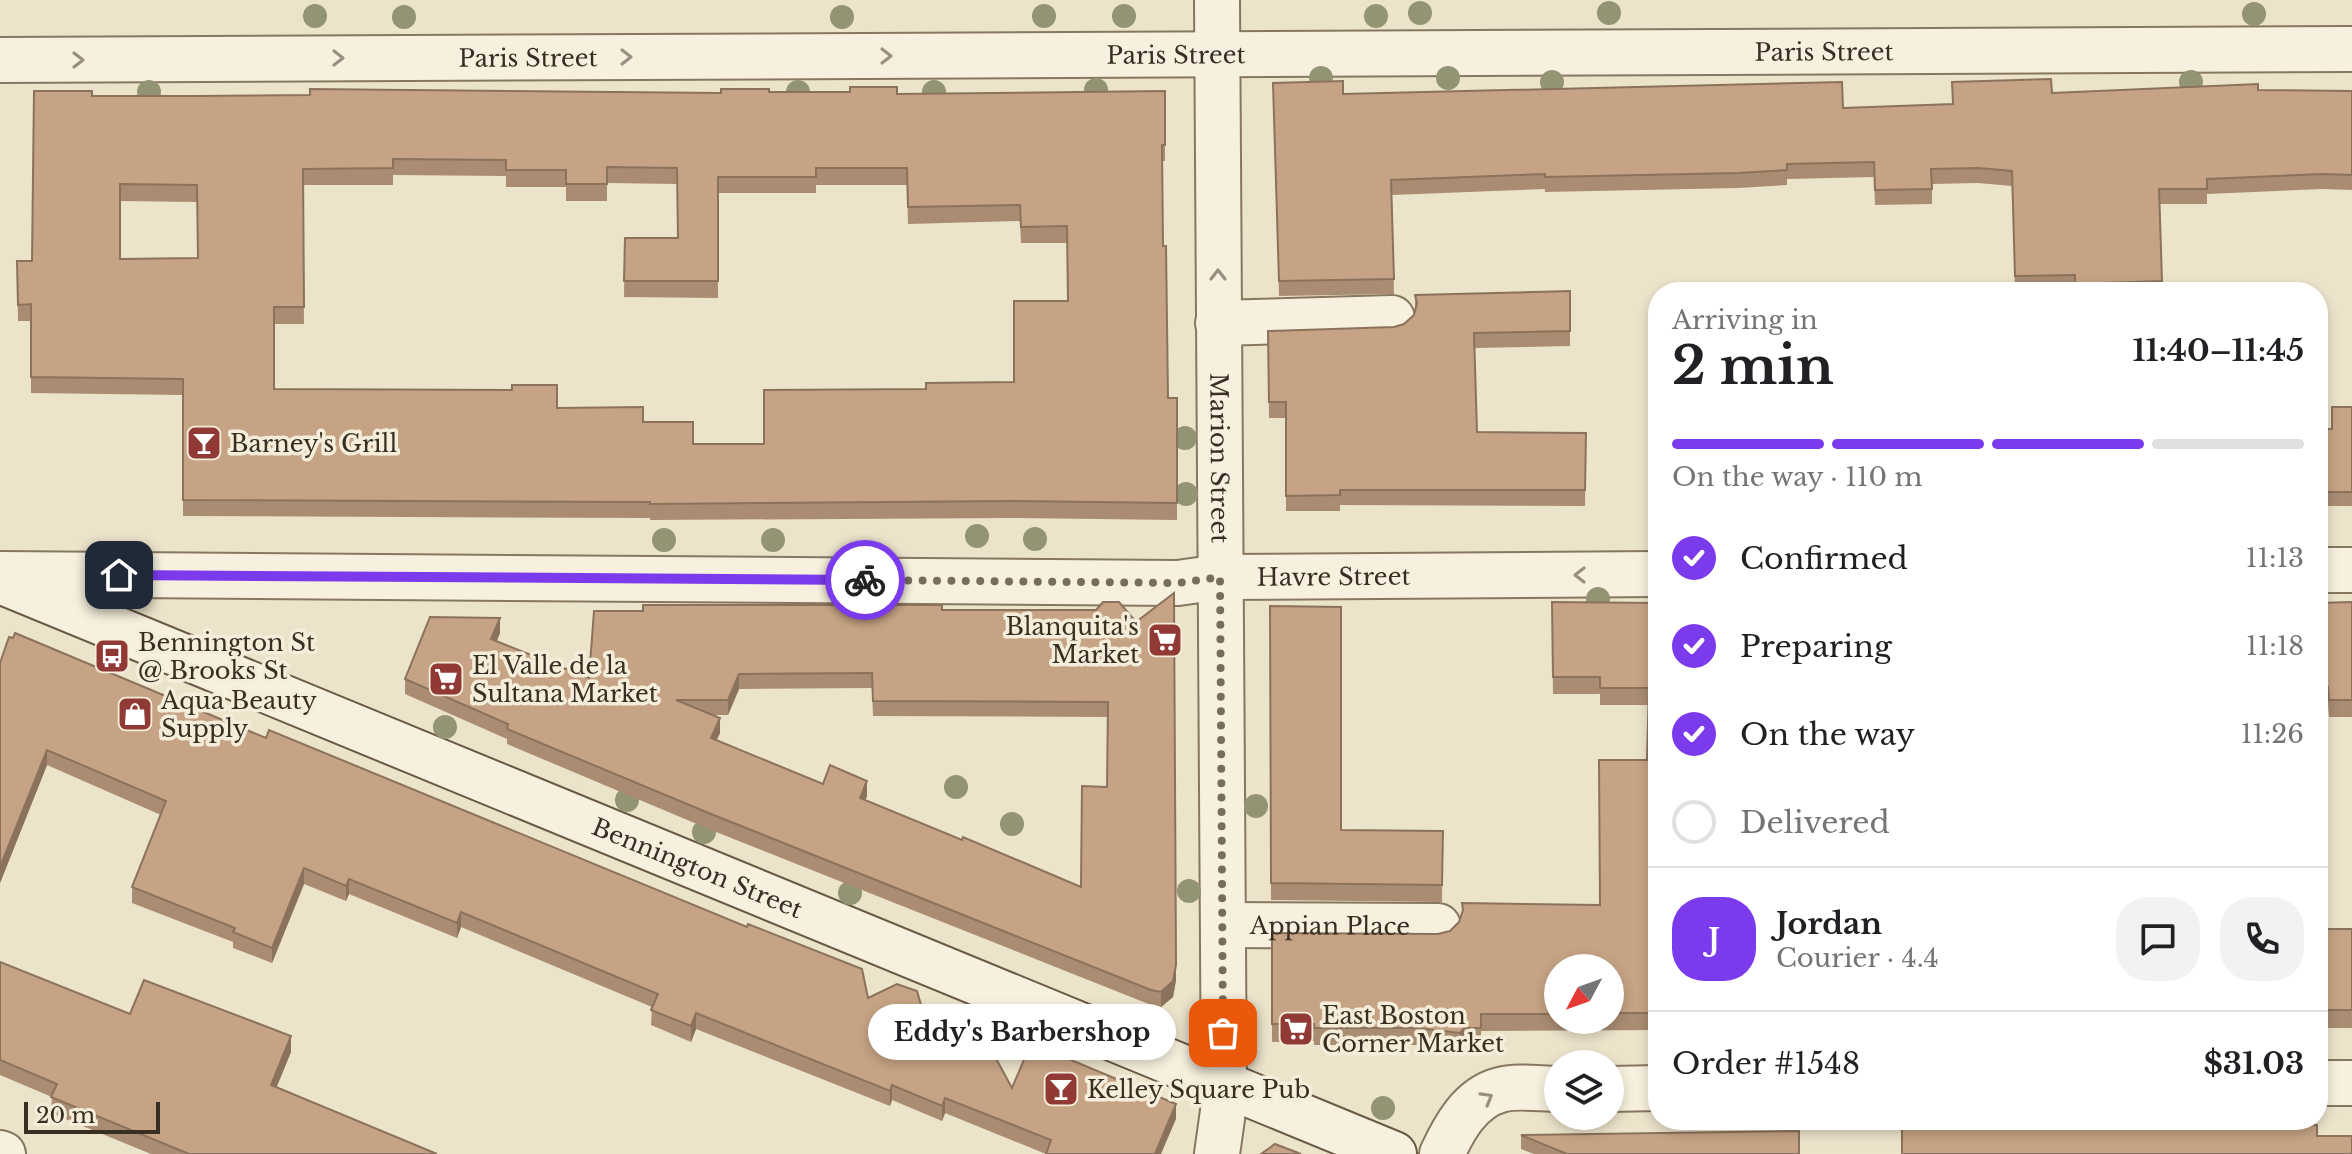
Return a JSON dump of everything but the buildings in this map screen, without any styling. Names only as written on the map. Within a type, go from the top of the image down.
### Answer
[{"type":"street","name":"Marion Street","points":[[1217,0],[1224,925],[1223,1122],[1217,1154]]},
{"type":"street","name":"Paris Street","points":[[0,60],[2352,49]]},
{"type":"street","points":[[1218,323],[1392,318]]},
{"type":"street","points":[[2328,570],[2352,570]]},
{"type":"street","name":"Havre Street","points":[[0,574],[1178,583],[1220,577],[1648,574]]},
{"type":"street","name":"Bennington Street","points":[[0,581],[1394,1154]]},
{"type":"street","name":"Appian Place","points":[[1224,925],[1438,926]]},
{"type":"street","points":[[2328,1083],[2352,1083]]},
{"type":"street","points":[[1624,1089],[1648,1088]]},
{"type":"street","points":[[1442,1154],[1454,1128],[1476,1103],[1501,1090],[1544,1089]]},
{"type":"way so far","points":[[865,580],[1178,583],[1220,577],[1223,1033]]},
{"type":"place","name":"Barney's Grill","points":[[204,443]]},
{"type":"place","name":"Blanquita's Market","points":[[1165,640]]},
{"type":"place","name":"Bennington St @ Brooks St","points":[[112,656]]},
{"type":"place","name":"El Valle de la Sultana Market","points":[[446,679]]},
{"type":"place","name":"Aqua Beauty Supply","points":[[135,714]]},
{"type":"place","name":"East Boston Corner Market","points":[[1296,1029]]},
{"type":"place","name":"Eddy's Barbershop","points":[[1223,1033]]},
{"type":"place","name":"Kelley Square Pub","points":[[1061,1089]]},
{"type":"route","points":[[119,575],[865,580]]}]
